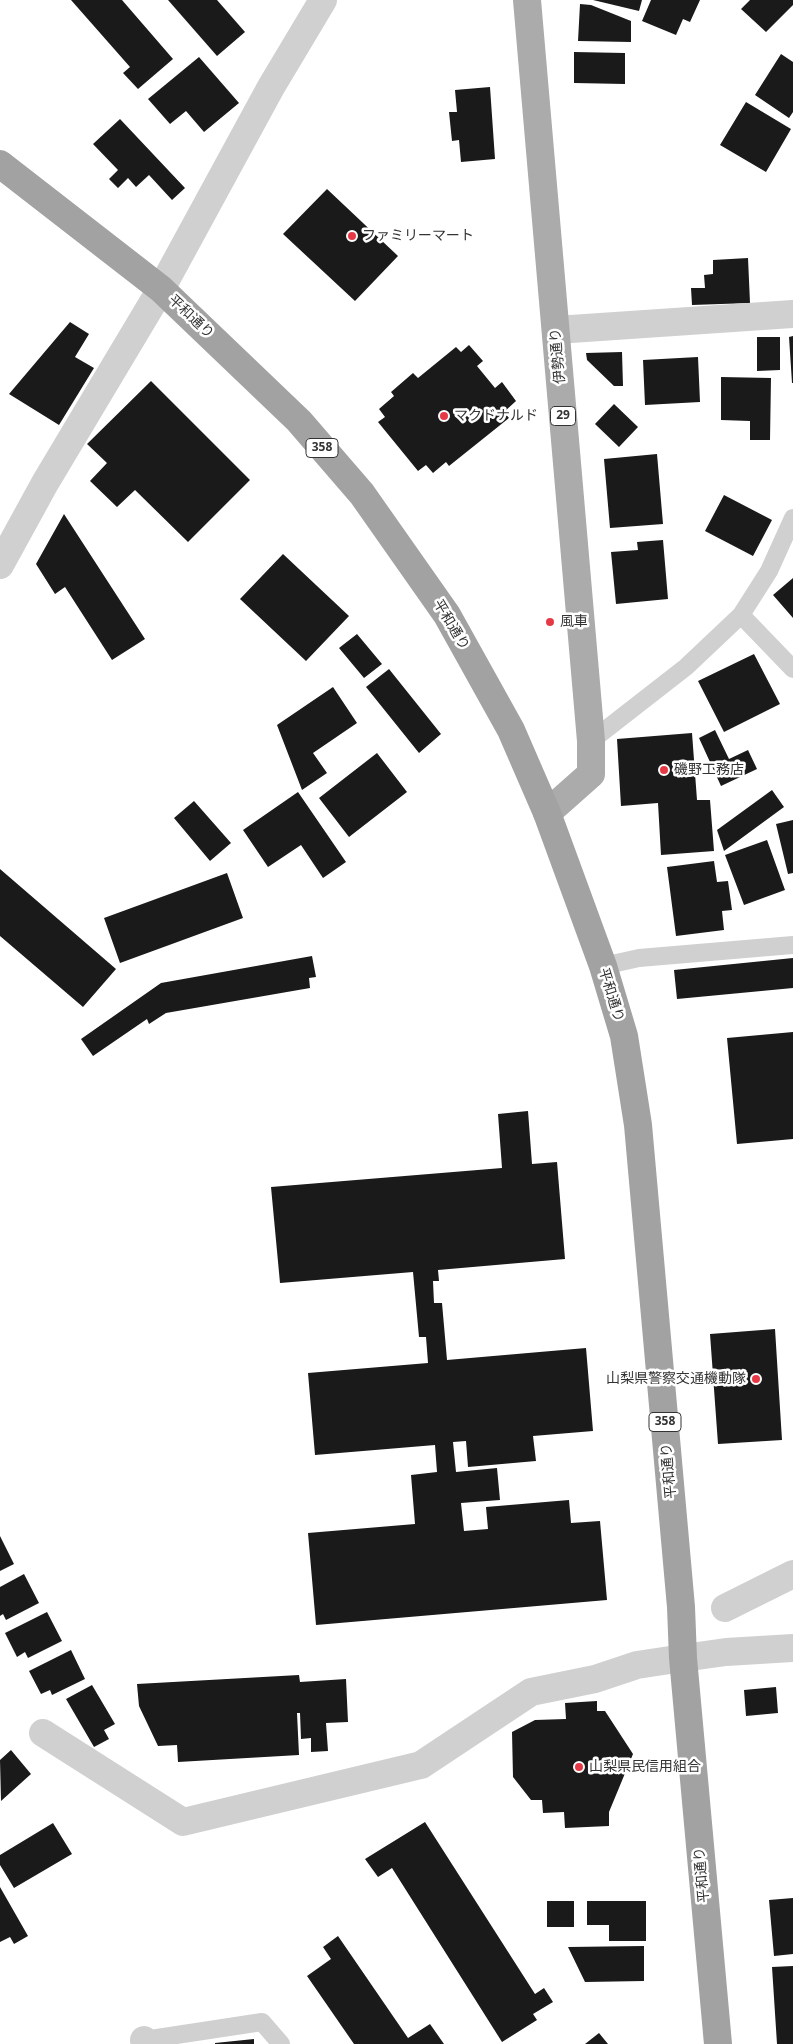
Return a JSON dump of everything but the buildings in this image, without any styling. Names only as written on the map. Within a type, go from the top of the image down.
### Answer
[{"type":"highway","name":"平和通り","points":[[0,164],[161,289],[299,421],[362,494],[448,615],[511,730],[547,813],[603,966],[624,1036],[638,1125],[718,2044]]},
{"type":"main road","name":"伊勢通り","points":[[527,0],[590,741],[591,774],[547,813]]},
{"type":"street","points":[[0,565],[45,483],[161,289],[271,87],[323,0]]},
{"type":"street","points":[[556,330],[793,314]]},
{"type":"street","points":[[725,1608],[793,1574]]},
{"type":"street","points":[[43,1732],[183,1822],[421,1764],[531,1692],[595,1679],[637,1665],[726,1652],[793,1648]]},
{"type":"lane","points":[[590,741],[686,667],[741,615],[769,571],[793,518]]},
{"type":"lane","points":[[741,615],[793,669]]},
{"type":"lane","points":[[603,966],[639,958],[793,945]]},
{"type":"lane","points":[[144,2042],[262,2022],[282,2044]]},
{"type":"place","name":"ファミリーマート","points":[[352,236]]},
{"type":"place","name":"マクドナルド","points":[[444,416]]},
{"type":"place","name":"風車","points":[[550,622]]},
{"type":"place","name":"磯野工務店","points":[[664,770]]},
{"type":"place","name":"山梨県警察交通機動隊","points":[[756,1379]]},
{"type":"place","name":"山梨県民信用組合","points":[[579,1767]]}]
